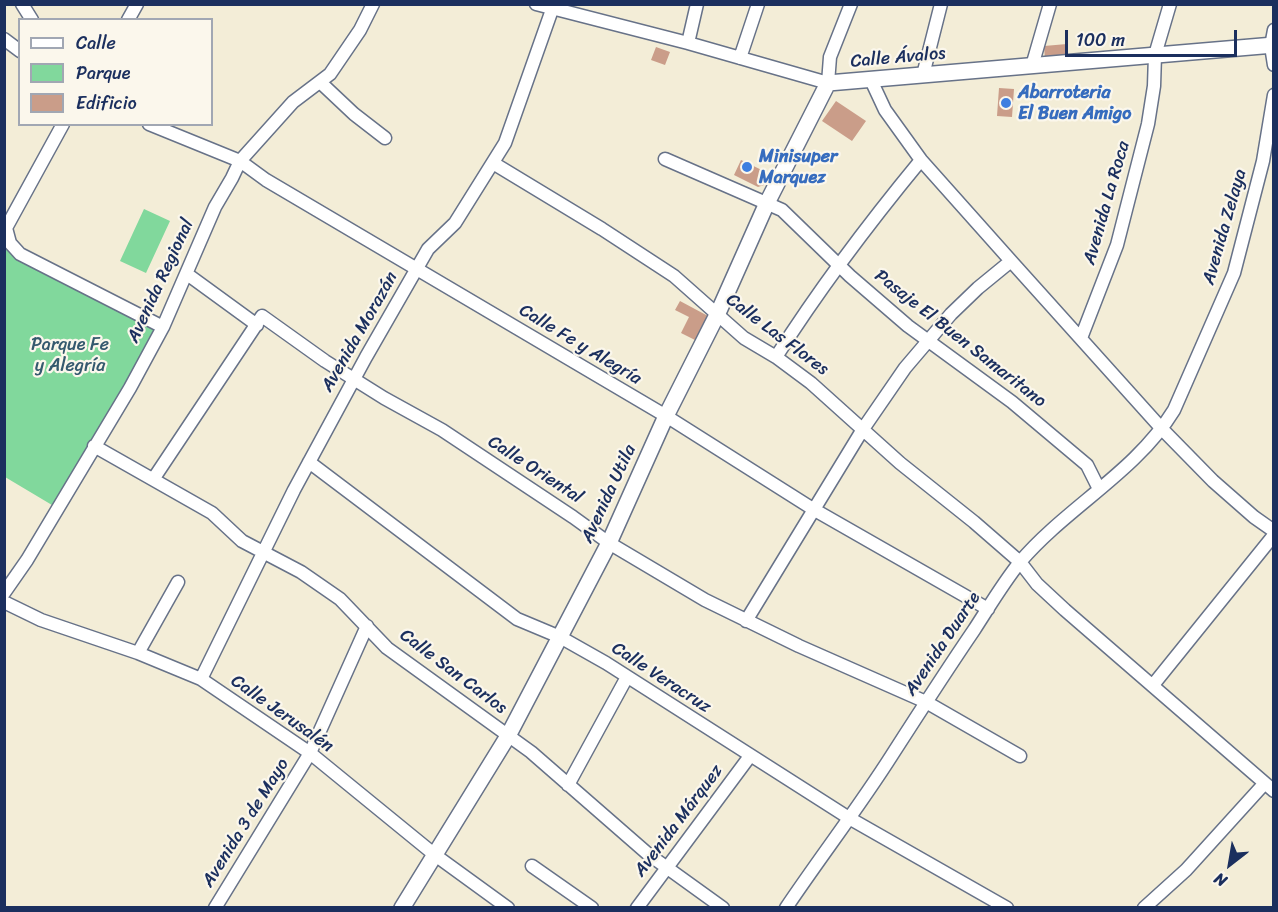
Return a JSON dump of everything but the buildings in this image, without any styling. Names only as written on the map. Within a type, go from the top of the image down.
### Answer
[{"type":"street","points":[[22,4],[31,18]]},
{"type":"street","points":[[129,18],[137,4]]},
{"type":"street","name":"Avenida Regional","points":[[4,593],[27,560],[130,388],[163,327],[215,207],[240,161],[293,102],[330,74],[360,30],[373,4]]},
{"type":"street","name":"Calle Ávalos","points":[[536,4],[688,43],[828,83],[1272,45]]},
{"type":"street","points":[[688,43],[697,4]]},
{"type":"street","points":[[740,58],[758,4]]},
{"type":"street","points":[[828,83],[830,57],[851,4]]},
{"type":"street","points":[[923,75],[941,4]]},
{"type":"street","points":[[1032,66],[1050,4]]},
{"type":"street","name":"Avenida La Roca","points":[[1081,338],[1117,245],[1148,124],[1154,86],[1155,56],[1170,4]]},
{"type":"street","name":"Avenida Morazán","points":[[201,679],[263,552],[353,379],[428,249],[455,223],[505,143],[554,7]]},
{"type":"street","points":[[1274,30],[1272,45],[1274,65]]},
{"type":"street","points":[[4,39],[18,50]]},
{"type":"street","points":[[871,80],[885,110],[921,160],[1011,261],[1162,429],[1213,481],[1254,517],[1274,531]]},
{"type":"street","points":[[320,82],[354,114],[385,138]]},
{"type":"street","name":"Avenida Utila","points":[[402,908],[508,736],[609,543],[666,417],[718,313],[767,203],[828,83]]},
{"type":"street","name":"Avenida Zelaya","points":[[1162,429],[1174,410],[1234,273],[1263,161],[1274,95]]},
{"type":"street","points":[[62,126],[6,228],[10,243],[20,254],[163,327]]},
{"type":"street","name":"Calle Fe y Alegría","points":[[154,126],[240,161],[266,180],[666,417],[813,509],[988,609]]},
{"type":"street","name":"Pasaje El Buen Samaritano","points":[[665,159],[782,210],[839,265],[908,326],[1003,395],[1087,465],[1099,489]]},
{"type":"street","points":[[776,357],[812,300],[874,217],[921,160]]},
{"type":"street","name":"Calle Las Flores","points":[[493,163],[674,276],[744,338],[776,357],[811,383],[900,463],[1020,562],[1036,584],[1269,787]]},
{"type":"street","points":[[746,621],[862,429],[905,368],[951,314],[1011,261]]},
{"type":"street","name":"Calle Oriental","points":[[187,274],[353,379],[442,430],[609,543],[705,600],[746,621],[926,702],[1020,756]]},
{"type":"street","points":[[154,478],[260,320]]},
{"type":"street","name":"Avenida Duarte","points":[[786,908],[831,841],[859,806],[1020,562],[1141,452],[1162,429]]},
{"type":"street","name":"Calle San Carlos","points":[[94,446],[212,513],[242,542],[301,572],[330,592],[387,648],[531,752],[648,854],[723,908]]},
{"type":"street","name":"Calle Veracruz","points":[[309,462],[517,619],[560,637],[849,818],[1007,908]]},
{"type":"street","points":[[1153,685],[1274,536]]},
{"type":"street","points":[[138,653],[178,582]]},
{"type":"street","name":"Calle Jerusalén","points":[[4,602],[42,620],[138,653],[201,679],[310,753],[435,855],[508,908]]},
{"type":"street","name":"Avenida 3 de Mayo","points":[[215,908],[310,753],[367,626]]},
{"type":"street","points":[[568,786],[627,677]]},
{"type":"street","name":"Avenida Márquez","points":[[638,908],[750,756]]},
{"type":"street","points":[[1144,908],[1186,870],[1269,787]]},
{"type":"street","points":[[532,866],[592,908]]},
{"type":"green space","points":[[144,209],[170,221],[146,273],[120,261]]},
{"type":"green space","name":"Parque Fe y Alegría","points":[[4,245],[163,327],[57,508],[5,477]]},
{"type":"place","name":"Abarroteria El Buen Amigo","points":[[1006,103]]},
{"type":"place","name":"Minisuper Marquez","points":[[747,167]]}]
